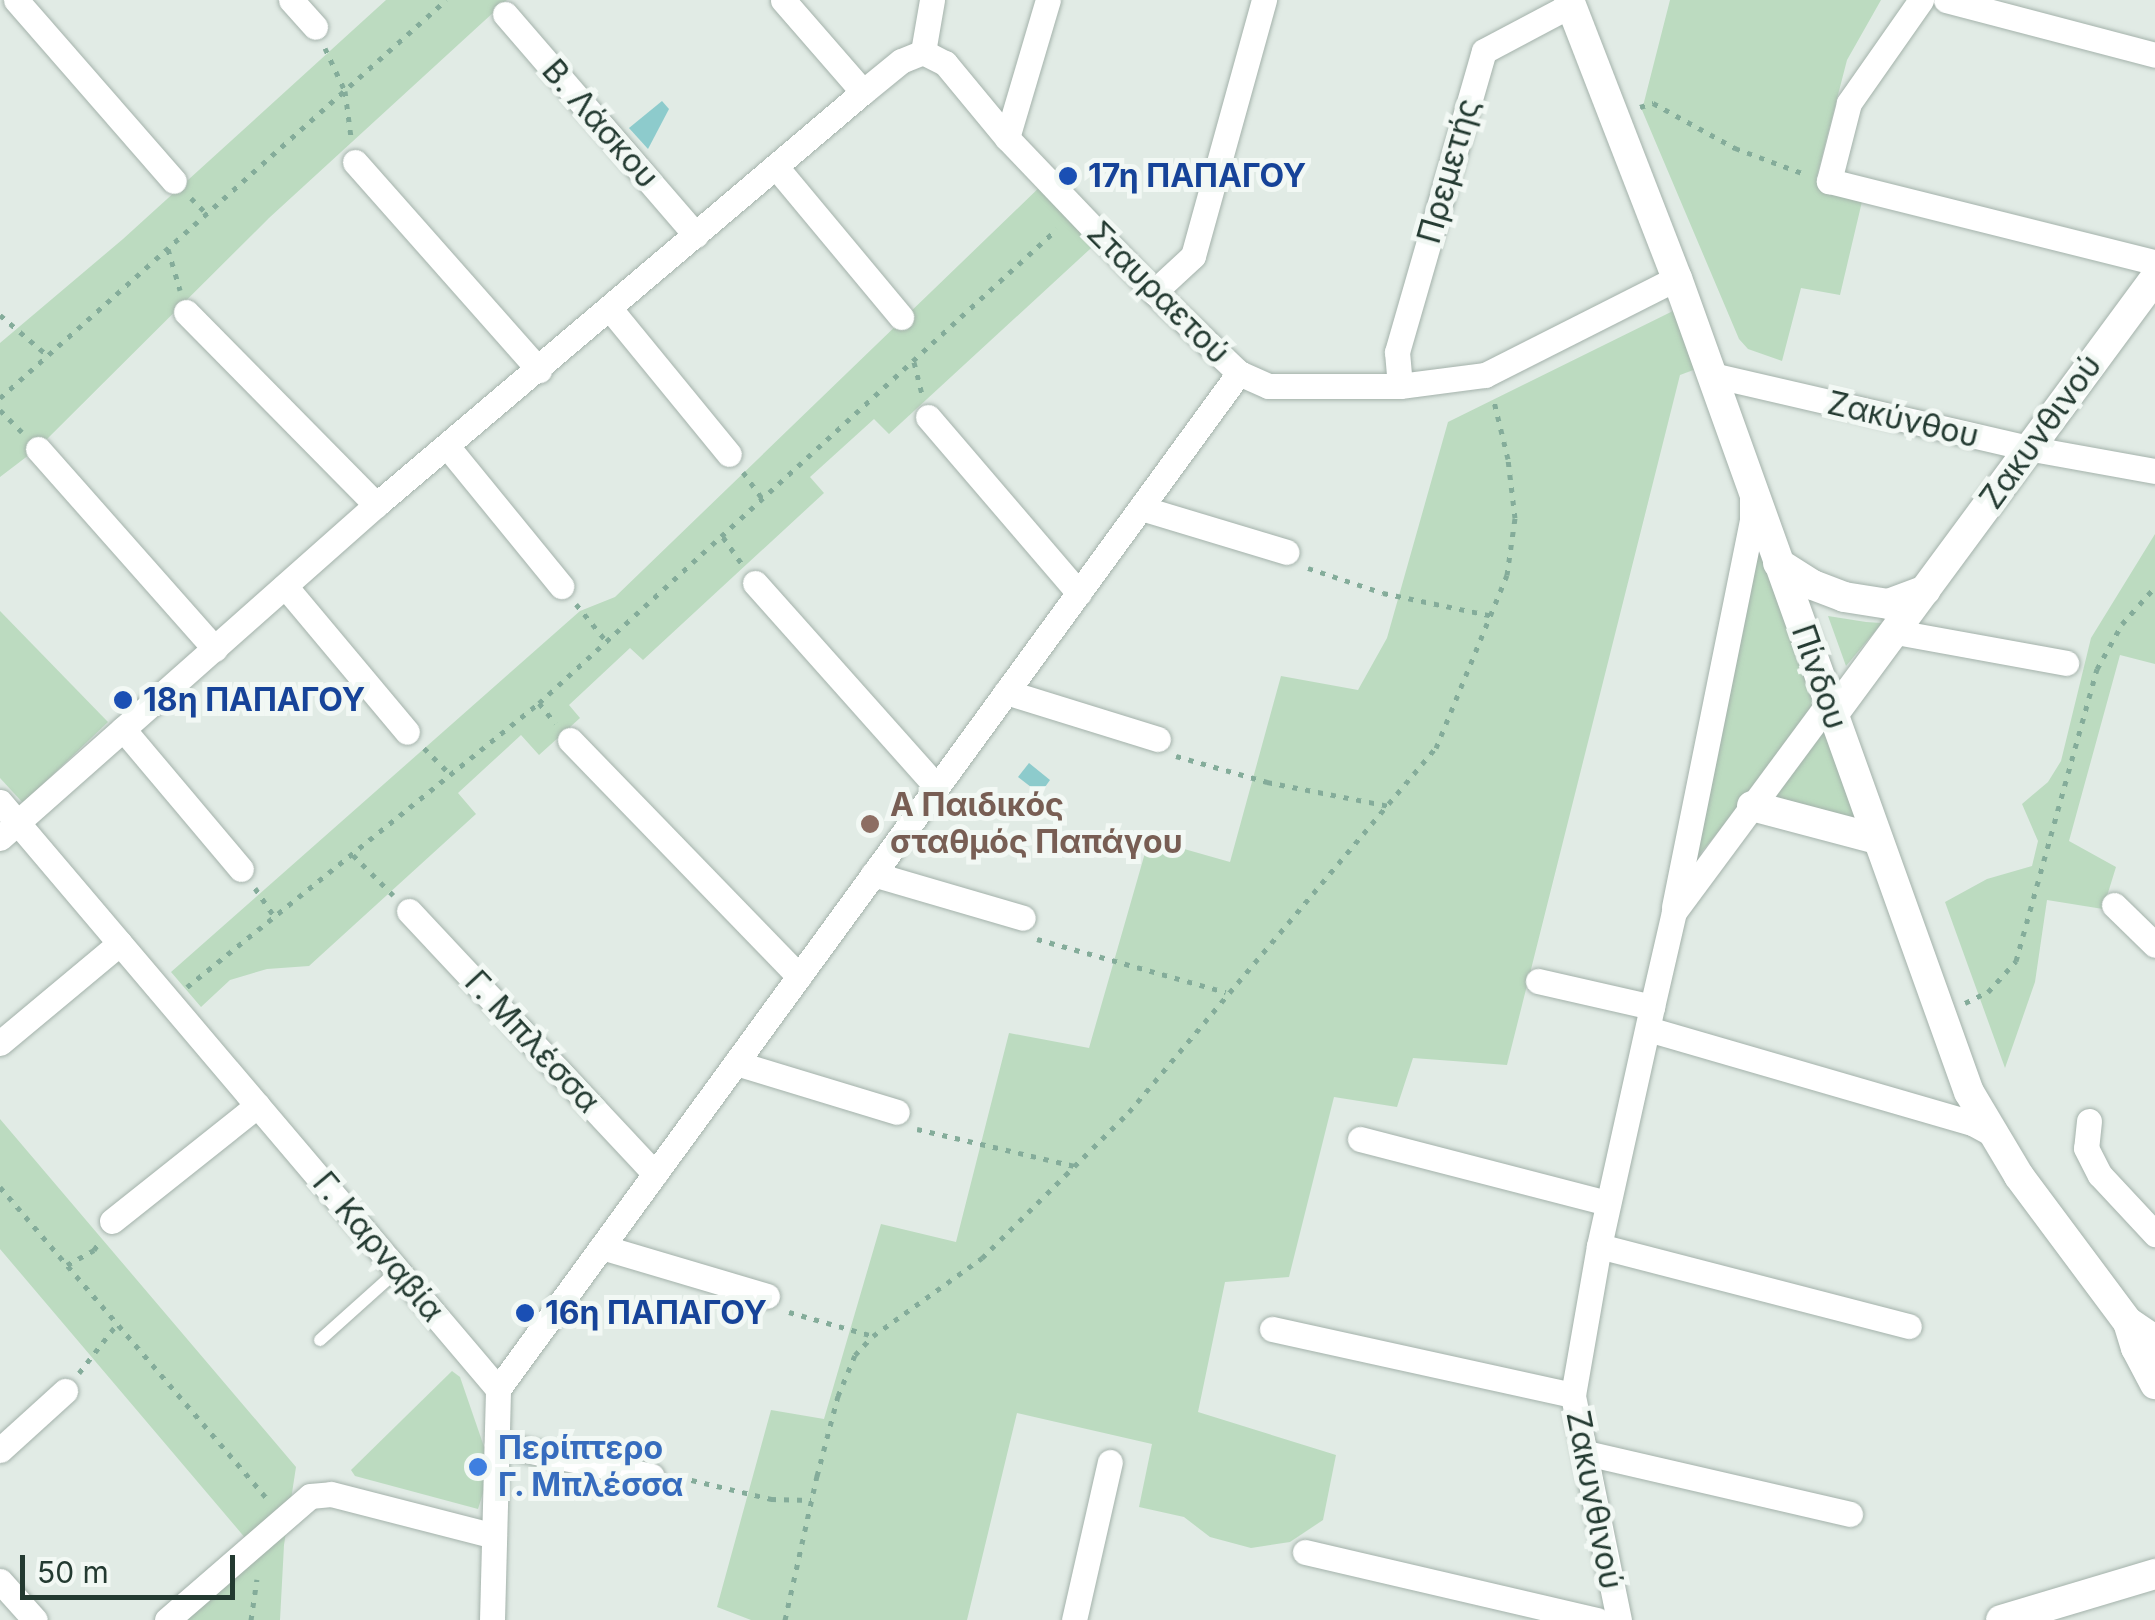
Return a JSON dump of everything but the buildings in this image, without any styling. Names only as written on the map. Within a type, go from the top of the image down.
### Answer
[{"type":"street","points":[[16,0],[174,181]]},
{"type":"street","points":[[291,0],[316,28]]},
{"type":"street","points":[[784,0],[862,92]]},
{"type":"street","points":[[9,830],[376,506],[611,310],[862,92],[901,60],[923,52],[932,0]]},
{"type":"street","points":[[1007,138],[1048,0]]},
{"type":"street","points":[[1154,292],[1193,256],[1264,0]]},
{"type":"street","points":[[1921,0],[1849,103],[1829,181],[2155,262]]},
{"type":"street","points":[[1946,0],[2155,55]]},
{"type":"street","name":"Πίνδου","points":[[1574,2],[1969,1092],[2018,1176],[2128,1322],[2155,1340]]},
{"type":"street","name":"Πρεμετής","points":[[1400,386],[1397,352],[1484,51],[1574,2]]},
{"type":"street","name":"Β. Λάσκου","points":[[505,14],[696,235]]},
{"type":"street","name":"Σταυραετού","points":[[923,52],[945,62],[1007,138],[1154,292],[1239,373],[1268,386],[1400,386],[1486,375],[1677,278]]},
{"type":"street","points":[[355,162],[539,370]]},
{"type":"street","points":[[777,168],[901,317]]},
{"type":"street","name":"Ζακυνθινού","points":[[1618,1620],[1573,1395],[1599,1246],[1674,912],[1752,806],[1896,632],[2155,278]]},
{"type":"street","points":[[611,310],[730,454]]},
{"type":"street","points":[[186,312],[376,506]]},
{"type":"street","points":[[492,1620],[498,1389],[1239,373]]},
{"type":"street","name":"Ζακύνθου","points":[[1712,375],[2027,448],[2155,471]]},
{"type":"street","points":[[928,418],[1078,593]]},
{"type":"street","points":[[447,446],[561,586]]},
{"type":"street","points":[[38,448],[215,649]]},
{"type":"street","points":[[1674,912],[1752,519],[1752,488]]},
{"type":"street","points":[[1141,508],[1287,552]]},
{"type":"street","points":[[1778,563],[1813,585],[1874,602],[1888,604],[1929,588]]},
{"type":"street","points":[[755,583],[937,787]]},
{"type":"street","points":[[285,586],[407,732]]},
{"type":"street","points":[[1896,632],[2066,663]]},
{"type":"street","points":[[1006,692],[1158,739]]},
{"type":"street","points":[[124,729],[242,869]]},
{"type":"street","points":[[570,740],[800,976]]},
{"type":"street","name":"Γ. Καρναβία","points":[[0,802],[9,830],[120,943],[498,1389]]},
{"type":"street","points":[[1752,806],[1877,840]]},
{"type":"street","points":[[874,874],[1023,918]]},
{"type":"street","points":[[2114,905],[2155,945]]},
{"type":"street","name":"Γ. Μπλέσσα","points":[[409,911],[655,1174]]},
{"type":"street","points":[[0,1043],[120,943]]},
{"type":"street","points":[[1538,981],[1974,1124],[1993,1134]]},
{"type":"street","points":[[736,1063],[897,1112]]},
{"type":"street","points":[[112,1221],[258,1106]]},
{"type":"street","points":[[2089,1122],[2086,1148],[2100,1175],[2155,1234]]},
{"type":"street","points":[[1360,1139],[1608,1203]]},
{"type":"street","points":[[1599,1246],[1909,1326]]},
{"type":"street","points":[[602,1247],[766,1296]]},
{"type":"street","name":"Πίνδου","points":[[2128,1322],[2136,1348],[2155,1384]]},
{"type":"street","points":[[1272,1329],[1573,1395]]},
{"type":"street","points":[[0,1450],[65,1392]]},
{"type":"street","points":[[496,1444],[652,1476]]},
{"type":"street","points":[[1586,1453],[1850,1514]]},
{"type":"street","points":[[1074,1620],[1110,1462]]},
{"type":"street","points":[[167,1620],[310,1496],[331,1494],[494,1536]]},
{"type":"street","name":"Ζακυνθινού","points":[[1306,1552],[1598,1620]]},
{"type":"street","points":[[2001,1620],[2155,1574]]},
{"type":"street","points":[[0,1581],[34,1620]]},
{"type":"lane","points":[[320,1340],[398,1270]]},
{"type":"path","points":[[0,398],[446,0]]},
{"type":"path","points":[[316,28],[345,91],[355,162]]},
{"type":"path","points":[[1613,114],[1654,104],[1735,148],[1791,170]]},
{"type":"path","points":[[168,1001],[276,919],[607,642],[1077,211]]},
{"type":"path","points":[[168,248],[186,312]]},
{"type":"path","points":[[0,315],[48,355]]},
{"type":"path","points":[[786,1620],[838,1396],[855,1356],[873,1336],[982,1258],[1129,1112],[1226,992],[1436,748],[1493,616],[1507,575],[1515,518],[1508,459],[1486,375]]},
{"type":"path","points":[[1287,552],[1294,564],[1383,592],[1493,616]]},
{"type":"path","points":[[561,586],[607,642]]},
{"type":"path","points":[[1939,1014],[1988,992],[2016,961],[2096,669],[2114,635],[2155,587]]},
{"type":"path","points":[[407,732],[452,775]]},
{"type":"path","points":[[1158,739],[1163,752],[1267,782],[1390,806]]},
{"type":"path","points":[[353,855],[409,911]]},
{"type":"path","points":[[242,869],[276,919]]},
{"type":"path","points":[[1023,918],[1029,936],[1226,992]]},
{"type":"path","points":[[897,1112],[906,1126],[1076,1166]]},
{"type":"path","points":[[0,1187],[284,1518]]},
{"type":"path","points":[[67,1265],[94,1250],[112,1221]]},
{"type":"path","points":[[766,1296],[779,1309],[873,1336]]},
{"type":"path","points":[[65,1392],[117,1324]]},
{"type":"path","points":[[652,1476],[667,1474],[771,1500],[812,1500]]},
{"type":"green space","points":[[386,0],[507,0],[269,218],[38,448],[0,477],[0,343],[123,239]]},
{"type":"green space","points":[[1670,0],[1881,0],[1847,60],[1816,180],[1864,193],[1840,295],[1801,288],[1782,361],[1748,349],[1739,339],[1642,110]]},
{"type":"green space","points":[[1047,180],[1102,238],[889,434],[874,419],[810,477],[824,493],[643,660],[630,648],[569,705],[580,718],[539,755],[521,735],[458,793],[476,814],[309,966],[267,969],[230,980],[201,1007],[171,972],[580,611],[615,597]]},
{"type":"green space","points":[[1675,310],[1696,369],[1680,375],[1507,1065],[1413,1058],[1397,1107],[1334,1097],[1289,1277],[1225,1282],[1198,1412],[1336,1455],[1323,1520],[1290,1542],[1251,1548],[1210,1537],[1184,1517],[1139,1507],[1152,1444],[1017,1413],[967,1620],[751,1620],[717,1607],[771,1410],[824,1419],[881,1224],[956,1242],[1009,1033],[1089,1048],[1149,839],[1230,862],[1281,676],[1358,690],[1387,638],[1448,422]]},
{"type":"green space","points":[[1761,530],[1827,701],[1684,873]]},
{"type":"green space","points":[[2155,534],[2155,664],[2120,655],[2069,841],[2116,867],[2103,909],[2047,900],[2035,982],[2005,1068],[1945,902],[1987,879],[2032,866],[2038,841],[2022,804],[2048,782],[2061,761],[2091,638]]},
{"type":"green space","points":[[0,611],[108,722],[23,803],[0,778]]},
{"type":"green space","points":[[1828,616],[1866,622],[1882,623],[1846,666]]},
{"type":"green space","points":[[1833,719],[1872,824],[1770,795]]},
{"type":"green space","points":[[0,1119],[296,1467],[284,1545],[280,1620],[184,1620],[258,1553],[0,1249]]},
{"type":"green space","points":[[452,1371],[460,1377],[491,1467],[478,1509],[355,1476],[351,1470]]},
{"type":"water","points":[[662,101],[669,109],[648,149],[629,128]]},
{"type":"water","points":[[1029,763],[1050,780],[1040,794],[1018,777]]},
{"type":"place","name":"17η ΠΑΠΑΓΟΥ","points":[[1068,176]]},
{"type":"place","name":"18η ΠΑΠΑΓΟΥ","points":[[123,700]]},
{"type":"place","name":"Α Παιδικός σταθμός Παπάγου","points":[[870,824]]},
{"type":"place","name":"16η ΠΑΠΑΓΟΥ","points":[[525,1313]]},
{"type":"place","name":"Περίπτερο Γ. Μπλέσσα","points":[[478,1467]]}]
